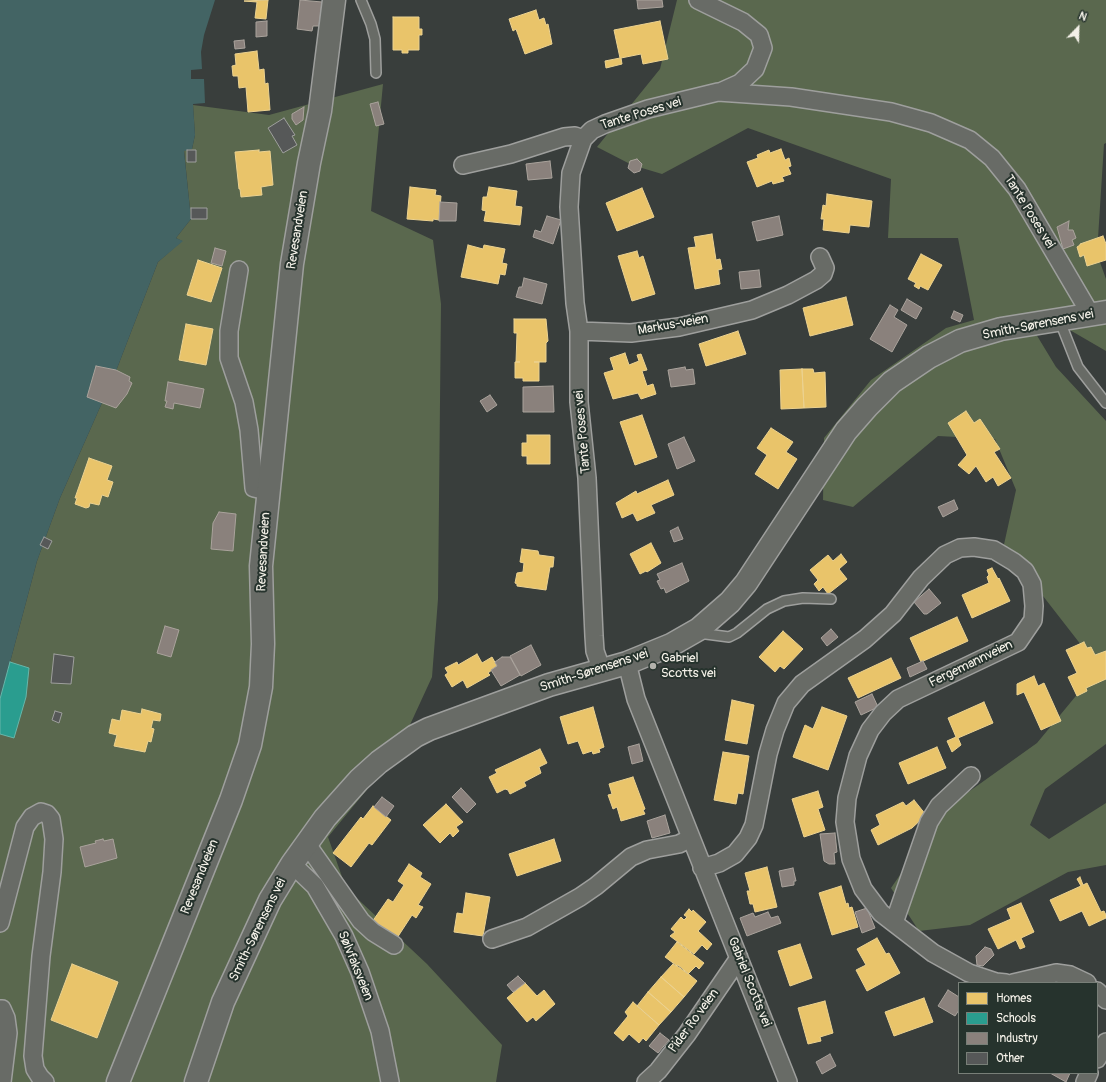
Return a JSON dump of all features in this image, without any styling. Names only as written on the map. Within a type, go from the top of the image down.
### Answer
[{"type":"main road","name":"Revesandveien","points":[[118,1082],[231,800],[250,744],[261,687],[263,644],[261,566],[267,491],[292,264],[309,163],[320,111],[334,0]]},
{"type":"main road","name":"Smith-Sørensens vei","points":[[196,1082],[223,1002],[270,900],[306,843],[341,798],[379,762],[414,736],[446,722],[555,683],[627,663],[671,645],[699,629],[730,602],[746,583],[846,431],[892,382],[929,357],[960,341],[1001,329],[1098,314]]},
{"type":"street","points":[[698,0],[743,22],[759,35],[763,48],[755,69],[740,83],[718,92]]},
{"type":"street","name":"Tante Poses vei","points":[[602,670],[595,651],[592,615],[587,478],[579,402],[579,331],[575,303],[569,207],[571,173],[583,139],[592,130],[648,109],[718,92],[792,97],[890,112],[931,123],[970,140],[992,158],[1017,189],[1098,314]]},
{"type":"street","points":[[463,165],[511,154],[564,137],[575,136],[583,139]]},
{"type":"street","name":"Markus-veien","points":[[579,331],[632,333],[679,326],[752,310],[788,296],[816,280],[823,274],[825,268],[820,257]]},
{"type":"street","points":[[239,270],[228,331],[228,358],[244,402],[249,430],[254,488],[267,491]]},
{"type":"street","name":"Fergemannveien","points":[[702,868],[719,863],[735,854],[748,838],[754,825],[768,754],[775,730],[786,703],[802,684],[865,639],[893,614],[921,578],[945,555],[960,548],[974,547],[994,550],[1014,562],[1025,571],[1032,584],[1034,606],[1032,620],[1025,633],[1018,642],[1003,650],[898,698],[883,713],[870,730],[855,770],[847,798],[845,822],[851,859],[863,889],[881,913],[933,953],[969,974],[1002,982]]},
{"type":"street","name":"Gabriel Scotts vei","points":[[627,663],[636,699],[788,1082]]},
{"type":"street","points":[[894,923],[929,822],[939,806],[971,776]]},
{"type":"street","points":[[0,923],[25,827],[32,817],[41,812],[47,814],[51,819],[54,839],[52,872],[41,956],[33,1056],[36,1078]]},
{"type":"street","points":[[492,939],[527,927],[580,897],[596,886],[631,857],[647,850],[679,844],[691,838]]},
{"type":"street","points":[[306,843],[361,921],[373,932],[394,945]]},
{"type":"street","name":"Sølvfaksveien","points":[[292,864],[315,886],[344,936],[360,972],[380,1031],[390,1082]]},
{"type":"street","name":"Pider Ro veien","points":[[646,1082],[658,1071],[687,1034],[739,958]]},
{"type":"street","points":[[1017,982],[1056,973],[1070,975],[1085,982]]},
{"type":"street","points":[[1098,992],[1106,1000]]},
{"type":"street","points":[[0,1009],[2,1009],[6,1018],[8,1033],[2,1082]]},
{"type":"street","points":[[1098,1057],[1106,1042]]},
{"type":"lane","points":[[361,0],[371,24],[375,39],[376,73]]},
{"type":"lane","points":[[1058,319],[1078,367],[1106,403]]},
{"type":"lane","points":[[699,629],[706,634],[729,637],[737,633],[767,609],[784,601],[803,598],[831,599]]},
{"type":"green space","points":[[677,0],[1106,0],[1106,143],[1104,144],[1097,254],[1106,279],[1106,351],[1056,322],[1036,334],[1056,367],[1106,421],[1106,744],[1045,789],[1030,825],[1049,839],[1106,803],[1106,865],[1068,872],[970,925],[919,931],[891,888],[946,808],[1037,743],[1099,668],[1036,587],[1003,549],[1016,490],[995,439],[938,436],[853,507],[823,500],[824,438],[871,380],[946,328],[974,320],[958,238],[888,238],[891,179],[748,128],[662,174],[632,165],[597,147],[660,69]]},
{"type":"green space","points":[[383,84],[371,211],[433,240],[441,304],[438,599],[432,677],[397,753],[328,837],[346,888],[427,964],[502,1045],[496,1082],[0,1082],[0,700],[37,561],[60,498],[116,371],[158,262],[182,241],[176,238],[191,219],[184,150],[192,149],[195,135],[193,105],[269,115]]},
{"type":"water","points":[[0,0],[215,0],[204,35],[201,52],[202,69],[191,70],[191,79],[204,79],[205,103],[193,104],[195,135],[192,149],[184,151],[191,219],[176,238],[183,241],[158,262],[116,371],[60,498],[37,561],[0,700]]},
{"type":"building: Homes","points":[[268,0],[266,19],[255,18],[257,2],[244,1]]},
{"type":"building: Homes","points":[[536,10],[539,20],[544,18],[546,25],[548,24],[552,44],[525,54],[516,29],[513,31],[509,19]]},
{"type":"building: Homes","points":[[393,17],[419,17],[419,29],[422,29],[422,35],[419,35],[419,50],[408,50],[408,53],[402,53],[402,50],[393,50]]},
{"type":"building: Homes","points":[[660,21],[668,59],[643,64],[641,54],[621,58],[622,64],[606,68],[605,61],[620,58],[614,30]]},
{"type":"building: Homes","points":[[257,51],[259,70],[264,69],[265,84],[268,83],[270,110],[248,112],[246,87],[239,88],[238,76],[233,76],[232,66],[236,65],[235,54]]},
{"type":"building: Homes","points":[[781,149],[785,160],[789,158],[791,166],[788,167],[791,174],[782,177],[784,181],[773,184],[772,181],[757,187],[747,162],[758,158],[757,155],[769,150],[770,153]]},
{"type":"building: Homes","points":[[259,150],[259,152],[270,151],[273,185],[261,187],[262,195],[241,197],[235,152]]},
{"type":"building: Homes","points":[[410,187],[436,190],[435,195],[441,196],[439,220],[407,219]]},
{"type":"building: Homes","points":[[489,187],[517,191],[515,206],[522,207],[520,225],[484,221],[486,211],[482,210],[483,197],[487,197]]},
{"type":"building: Homes","points":[[642,188],[654,217],[617,231],[606,203]]},
{"type":"building: Homes","points":[[827,194],[872,201],[869,227],[850,225],[849,233],[823,230],[824,219],[821,219],[823,205],[826,206]]},
{"type":"building: Homes","points":[[712,234],[716,260],[720,259],[722,269],[718,270],[720,284],[695,289],[688,248],[696,247],[694,237]]},
{"type":"building: Homes","points":[[1103,236],[1106,244],[1106,260],[1087,266],[1084,255],[1080,257],[1077,247],[1080,244]]},
{"type":"building: Homes","points":[[468,245],[483,249],[484,245],[505,249],[502,263],[507,264],[505,275],[500,274],[498,284],[461,277]]},
{"type":"building: Homes","points":[[637,251],[639,258],[643,256],[655,294],[632,301],[618,256]]},
{"type":"building: Homes","points":[[921,254],[942,265],[928,290],[920,286],[919,289],[914,286],[916,283],[908,279]]},
{"type":"building: Homes","points":[[198,260],[222,268],[211,302],[187,295]]},
{"type":"building: Homes","points":[[846,297],[853,325],[810,336],[803,308]]},
{"type":"building: Homes","points":[[514,319],[546,319],[548,341],[546,343],[546,362],[539,362],[539,381],[523,381],[523,378],[515,378],[517,333],[514,333]]},
{"type":"building: Homes","points":[[186,324],[213,329],[206,365],[179,360]]},
{"type":"building: Homes","points":[[738,331],[746,354],[706,366],[699,344]]},
{"type":"building: Homes","points":[[625,353],[629,365],[639,361],[637,355],[641,354],[647,370],[642,371],[647,386],[653,384],[656,394],[641,399],[638,393],[613,399],[604,373],[614,370],[610,358]]},
{"type":"building: Homes","points":[[802,369],[813,369],[814,373],[825,372],[826,407],[804,408]]},
{"type":"building: Homes","points":[[802,369],[804,408],[781,409],[780,370]]},
{"type":"building: Homes","points":[[966,411],[974,423],[980,419],[1000,449],[994,452],[1011,478],[998,486],[993,477],[986,482],[976,466],[969,474],[958,465],[967,455],[948,423]]},
{"type":"building: Homes","points":[[642,415],[657,457],[635,465],[620,422]]},
{"type":"building: Homes","points":[[771,428],[793,442],[786,452],[797,459],[778,489],[755,474],[767,455],[757,448]]},
{"type":"building: Homes","points":[[527,435],[550,435],[550,464],[527,464],[527,456],[522,456],[522,443],[527,443]]},
{"type":"building: Homes","points":[[89,458],[112,466],[107,480],[113,482],[108,497],[102,495],[99,505],[90,503],[89,507],[86,508],[75,504],[77,498],[75,498]]},
{"type":"building: Homes","points":[[668,480],[674,495],[651,505],[655,513],[637,521],[633,513],[622,518],[616,503],[636,491],[637,494]]},
{"type":"building: Homes","points":[[651,543],[661,563],[647,572],[646,571],[640,574],[630,554]]},
{"type":"building: Homes","points":[[522,549],[538,551],[539,555],[554,557],[553,567],[550,567],[546,590],[517,586],[515,583],[517,573],[523,572],[524,563],[520,562]]},
{"type":"building: Homes","points":[[841,554],[847,562],[839,569],[847,579],[828,594],[823,587],[819,591],[814,584],[818,580],[810,570],[828,555],[833,561]]},
{"type":"building: Homes","points":[[992,568],[998,579],[999,578],[1010,601],[972,618],[962,595],[989,583],[987,577],[989,575],[987,570]]},
{"type":"building: Homes","points":[[957,617],[968,641],[921,662],[910,638]]},
{"type":"building: Homes","points":[[783,631],[803,649],[784,669],[780,666],[775,672],[759,657]]},
{"type":"building: Homes","points":[[1084,642],[1087,648],[1091,647],[1095,655],[1106,651],[1106,679],[1086,688],[1087,691],[1077,696],[1068,677],[1077,673],[1066,650]]},
{"type":"building: Homes","points":[[477,654],[482,663],[492,657],[497,666],[488,673],[490,675],[467,688],[463,680],[452,687],[445,675],[448,673],[445,668],[457,662],[458,665]]},
{"type":"building: Homes","points":[[891,658],[901,678],[858,698],[848,678]]},
{"type":"building: Homes","points":[[1034,676],[1038,686],[1044,683],[1061,721],[1041,730],[1024,692],[1017,695],[1017,684]]},
{"type":"building: Homes","points":[[732,700],[754,705],[747,744],[725,740]]},
{"type":"building: Homes","points":[[984,702],[993,723],[958,738],[961,745],[952,752],[947,741],[956,737],[948,718]]},
{"type":"building: Homes","points":[[593,707],[604,747],[599,749],[600,752],[593,754],[592,751],[583,754],[578,741],[568,744],[560,717]]},
{"type":"building: Homes","points":[[822,707],[847,716],[828,770],[793,757],[805,725],[813,729]]},
{"type":"building: Homes","points":[[142,709],[161,714],[160,721],[153,720],[151,728],[154,729],[151,742],[148,741],[145,752],[114,746],[117,735],[109,733],[112,719],[120,721],[122,710],[141,714]]},
{"type":"building: Homes","points":[[937,747],[946,768],[908,784],[899,763]]},
{"type":"building: Homes","points":[[540,749],[547,763],[539,767],[541,773],[524,782],[526,786],[510,794],[508,790],[505,789],[497,793],[489,777],[497,773],[495,770]]},
{"type":"building: Homes","points":[[723,752],[749,756],[743,794],[738,793],[736,804],[714,800]]},
{"type":"building: Homes","points":[[633,777],[645,809],[643,810],[645,814],[621,821],[617,807],[613,809],[608,795],[612,794],[609,784]]},
{"type":"building: Homes","points":[[818,791],[823,807],[818,809],[825,830],[804,837],[792,799]]},
{"type":"building: Homes","points":[[914,800],[926,815],[912,828],[878,845],[871,830],[880,825],[876,815],[903,802],[906,806]]},
{"type":"building: Homes","points":[[446,804],[463,822],[456,827],[459,831],[453,837],[450,833],[440,843],[423,825]]},
{"type":"building: Homes","points":[[373,806],[391,820],[372,845],[369,843],[351,867],[333,853],[361,817],[363,819]]},
{"type":"building: Homes","points":[[554,839],[561,861],[517,876],[509,854]]},
{"type":"building: Homes","points":[[409,864],[422,873],[420,877],[431,884],[418,905],[423,907],[416,918],[412,915],[397,938],[372,922],[388,899],[393,902],[404,885],[398,881]]},
{"type":"building: Homes","points":[[767,867],[777,907],[755,912],[753,904],[750,904],[747,891],[750,891],[745,873]]},
{"type":"building: Homes","points":[[1080,877],[1083,885],[1087,883],[1101,912],[1104,911],[1106,915],[1106,918],[1089,926],[1082,911],[1060,921],[1050,900],[1081,886],[1077,879]]},
{"type":"building: Homes","points":[[841,886],[846,904],[848,903],[849,908],[852,907],[858,927],[832,935],[819,893]]},
{"type":"building: Homes","points":[[466,893],[490,897],[483,936],[454,932],[457,913],[463,914]]},
{"type":"building: Homes","points":[[1021,903],[1034,932],[1021,938],[1025,947],[1020,949],[1016,940],[998,949],[988,929],[1011,919],[1007,909]]},
{"type":"building: Homes","points":[[689,909],[692,912],[693,910],[706,922],[698,931],[712,944],[707,950],[702,945],[694,954],[670,936],[675,932],[671,929],[681,917],[684,920],[687,917],[684,915]]},
{"type":"building: Homes","points":[[877,938],[886,954],[889,953],[900,973],[867,991],[856,970],[866,965],[857,949]]},
{"type":"building: Homes","points":[[677,942],[704,963],[699,969],[696,966],[688,974],[665,957]]},
{"type":"building: Homes","points":[[800,944],[812,978],[790,986],[778,951]]},
{"type":"building: Homes","points":[[72,964],[118,982],[97,1038],[51,1020]]},
{"type":"building: Homes","points":[[673,964],[676,966],[678,965],[697,981],[684,997],[661,977]]},
{"type":"building: Homes","points":[[661,977],[684,997],[671,1012],[648,992]]},
{"type":"building: Homes","points":[[525,983],[537,996],[544,990],[555,1004],[536,1021],[533,1017],[527,1022],[507,998]]},
{"type":"building: Homes","points":[[648,992],[671,1012],[659,1025],[637,1006]]},
{"type":"building: Homes","points":[[924,998],[933,1022],[894,1036],[885,1012]]},
{"type":"building: Homes","points":[[825,1001],[833,1033],[820,1037],[821,1041],[808,1044],[798,1008]]},
{"type":"building: Homes","points":[[633,1002],[659,1025],[646,1041],[643,1038],[639,1043],[629,1034],[623,1041],[614,1033],[628,1016],[625,1012]]},
{"type":"building: Schools","points":[[10,662],[29,668],[26,697],[14,738],[0,734],[0,699]]},
{"type":"building: Industry","points":[[300,0],[322,2],[319,26],[313,26],[312,31],[297,29]]},
{"type":"building: Industry","points":[[637,0],[662,0],[663,7],[638,9]]},
{"type":"building: Industry","points":[[267,21],[267,36],[256,37],[256,22]]},
{"type":"building: Industry","points":[[244,40],[245,48],[235,49],[234,41]]},
{"type":"building: Industry","points":[[378,102],[384,124],[376,126],[370,104]]},
{"type":"building: Industry","points":[[304,107],[303,120],[296,125],[292,119],[292,114]]},
{"type":"building: Industry","points":[[637,159],[642,164],[640,171],[634,173],[628,168],[630,161]]},
{"type":"building: Industry","points":[[550,161],[552,178],[528,180],[526,164]]},
{"type":"building: Industry","points":[[440,202],[457,203],[456,221],[439,221]]},
{"type":"building: Industry","points":[[547,216],[561,220],[553,244],[533,237],[535,230],[541,232]]},
{"type":"building: Industry","points":[[779,216],[783,235],[757,241],[752,222]]},
{"type":"building: Industry","points":[[1069,221],[1068,230],[1073,230],[1076,238],[1072,240],[1074,245],[1063,249],[1057,227]]},
{"type":"building: Industry","points":[[215,248],[226,251],[222,266],[211,263]]},
{"type":"building: Industry","points":[[759,270],[761,287],[741,289],[739,272]]},
{"type":"building: Industry","points":[[524,278],[547,284],[542,304],[516,297],[519,287],[522,287]]},
{"type":"building: Industry","points":[[907,299],[922,308],[916,319],[901,310]]},
{"type":"building: Industry","points":[[890,305],[898,310],[894,317],[907,325],[892,352],[870,339]]},
{"type":"building: Industry","points":[[954,311],[963,315],[960,322],[951,318]]},
{"type":"building: Industry","points":[[96,366],[116,370],[130,377],[129,381],[132,383],[127,394],[116,408],[87,397]]},
{"type":"building: Industry","points":[[685,367],[686,370],[693,369],[695,384],[671,387],[668,370]]},
{"type":"building: Industry","points":[[168,382],[204,389],[200,408],[174,403],[173,409],[165,407],[167,401],[165,401]]},
{"type":"building: Industry","points":[[553,386],[554,412],[523,412],[523,387]]},
{"type":"building: Industry","points":[[490,395],[497,405],[487,412],[480,401]]},
{"type":"building: Industry","points":[[684,437],[695,461],[677,469],[668,444]]},
{"type":"building: Industry","points":[[954,500],[958,509],[943,517],[938,507]]},
{"type":"building: Industry","points":[[219,512],[236,514],[233,551],[211,549],[213,523]]},
{"type":"building: Industry","points":[[678,527],[683,539],[674,542],[670,531]]},
{"type":"building: Industry","points":[[682,563],[689,581],[666,593],[664,588],[661,589],[657,581],[660,580],[657,574]]},
{"type":"building: Industry","points":[[929,589],[941,603],[927,614],[924,614],[914,602]]},
{"type":"building: Industry","points":[[165,626],[179,630],[171,657],[157,653]]},
{"type":"building: Industry","points":[[831,629],[838,637],[827,646],[821,638]]},
{"type":"building: Industry","points":[[531,645],[541,665],[521,676],[510,656]]},
{"type":"building: Industry","points":[[502,657],[510,657],[520,675],[501,686],[491,670],[497,666],[495,662]]},
{"type":"building: Industry","points":[[923,661],[927,669],[910,677],[907,668]]},
{"type":"building: Industry","points":[[872,694],[878,707],[861,715],[855,702]]},
{"type":"building: Industry","points":[[639,744],[643,761],[632,764],[628,747]]},
{"type":"building: Industry","points":[[461,788],[476,804],[467,813],[452,797]]},
{"type":"building: Industry","points":[[382,797],[394,806],[386,817],[374,807]]},
{"type":"building: Industry","points":[[665,815],[670,833],[652,838],[647,821]]},
{"type":"building: Industry","points":[[835,833],[837,852],[834,853],[835,864],[829,864],[824,861],[820,834]]},
{"type":"building: Industry","points":[[103,839],[104,841],[113,839],[117,858],[85,867],[80,847],[96,843],[95,841]]},
{"type":"building: Industry","points":[[793,868],[796,881],[794,881],[794,885],[782,887],[779,871]]},
{"type":"building: Industry","points":[[867,908],[875,928],[862,933],[855,912]]},
{"type":"building: Industry","points":[[768,912],[771,918],[778,916],[781,923],[747,936],[740,918],[753,913],[755,917]]},
{"type":"building: Industry","points":[[985,947],[991,949],[994,955],[983,966],[977,965],[976,956]]},
{"type":"building: Industry","points":[[518,976],[525,983],[513,992],[507,985]]},
{"type":"building: Industry","points":[[948,990],[958,996],[958,1012],[955,1016],[938,1006]]},
{"type":"building: Industry","points":[[660,1033],[669,1040],[658,1053],[649,1046]]},
{"type":"building: Industry","points":[[830,1054],[836,1066],[822,1074],[816,1062]]},
{"type":"building: Industry","points":[[1052,1074],[1070,1074],[1066,1082]]},
{"type":"building: Other","points":[[284,118],[295,135],[292,136],[297,145],[283,153],[268,128]]},
{"type":"building: Other","points":[[187,150],[196,150],[196,162],[187,162]]},
{"type":"building: Other","points":[[191,208],[207,208],[207,219],[191,219]]},
{"type":"building: Other","points":[[44,537],[52,541],[48,549],[40,545]]},
{"type":"building: Other","points":[[54,654],[74,657],[71,684],[51,683]]},
{"type":"building: Other","points":[[55,711],[62,713],[59,723],[52,720]]},
{"type":"place","name":"Gabriel Scotts vei","points":[[653,666]]}]
